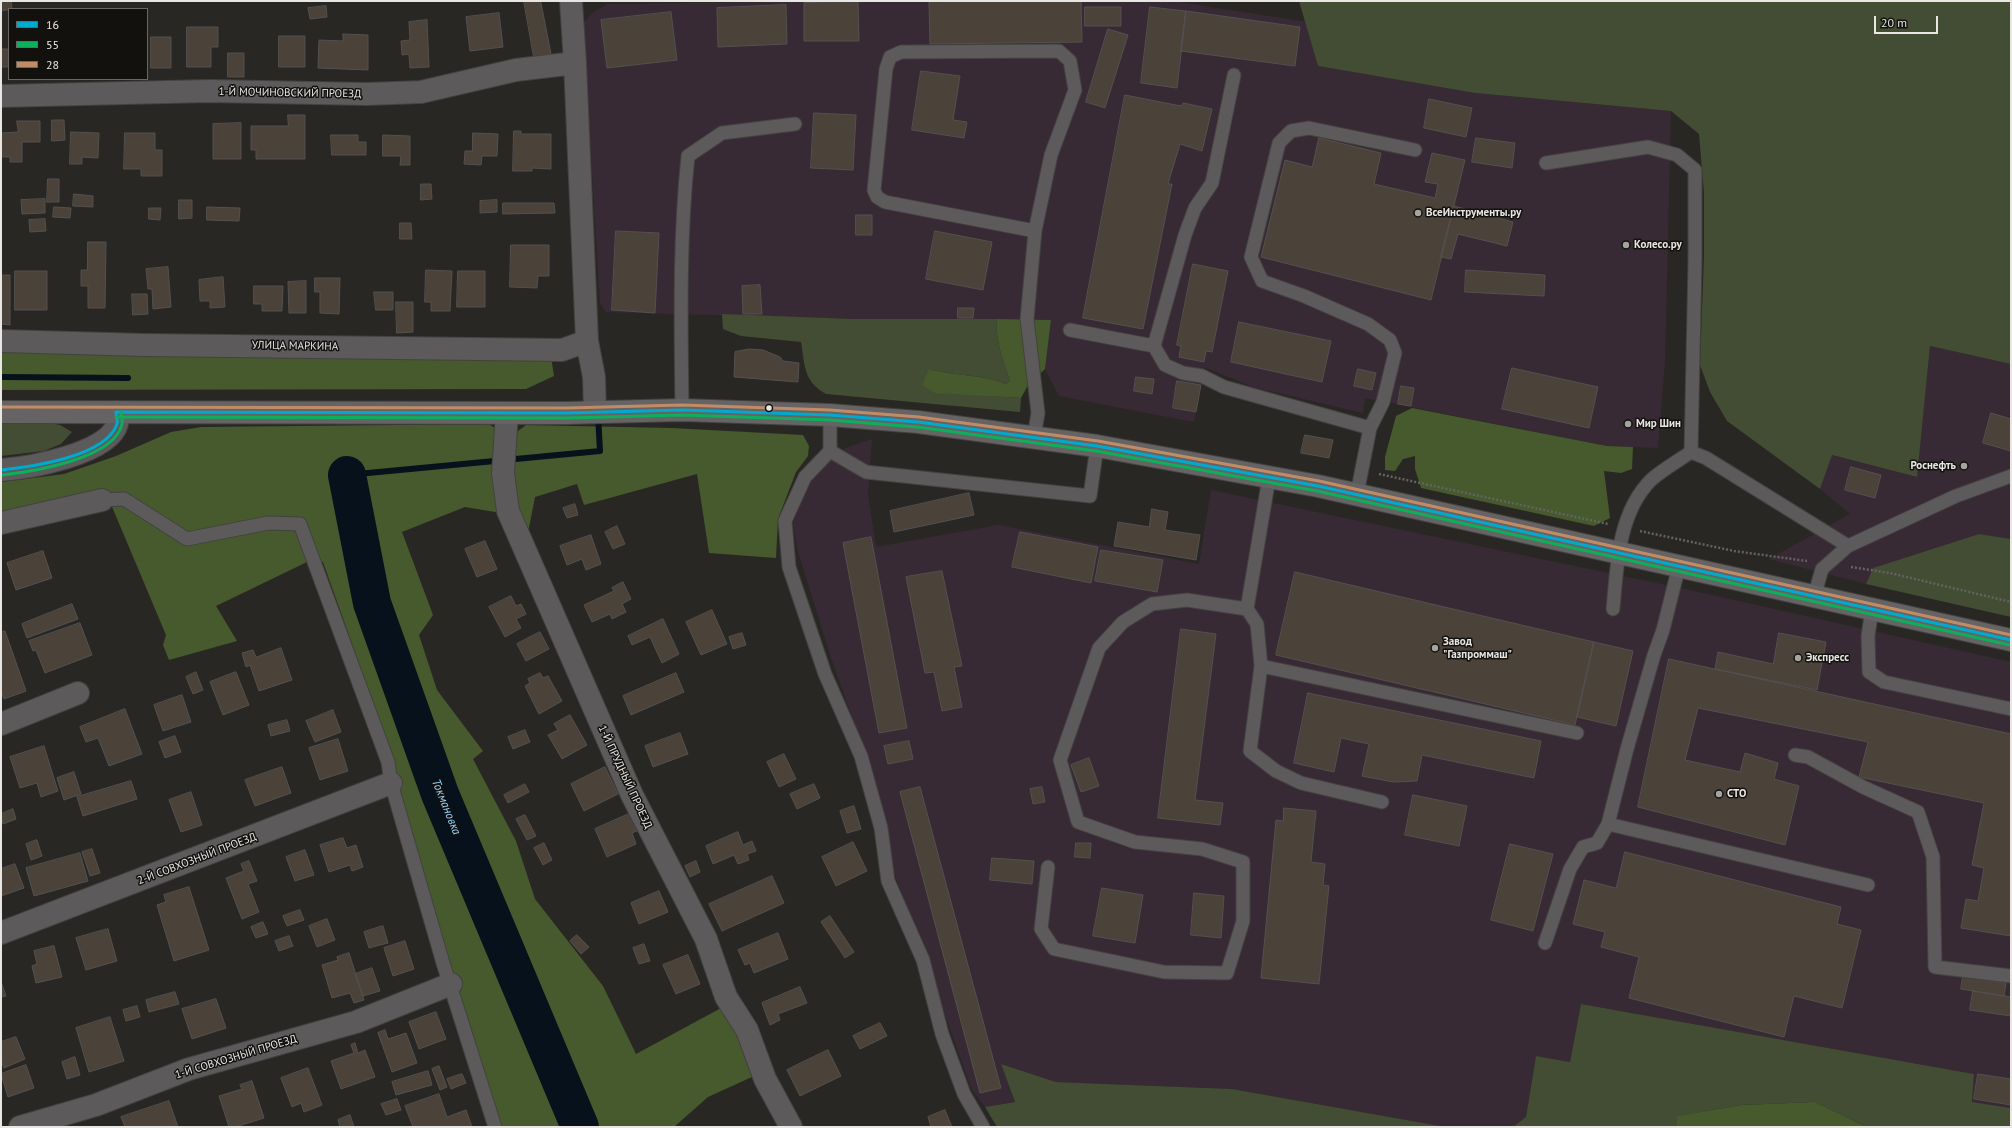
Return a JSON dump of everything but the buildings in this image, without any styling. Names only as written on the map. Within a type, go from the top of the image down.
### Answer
[{"type":"main road","points":[[1,412],[507,413],[682,410],[830,415],[918,422],[1097,446],[1357,494],[2011,640]]},
{"type":"street","points":[[571,1],[587,341],[594,377],[595,412]]},
{"type":"street","name":"1-Й МОЧИНОВСКИЙ ПРОЕЗД","points":[[1,96],[208,92],[367,94],[421,92],[516,70],[575,63]]},
{"type":"street","name":"УЛИЦА МАРКИНА","points":[[1,341],[562,350],[587,341]]},
{"type":"street","points":[[1,470],[87,452],[112,434],[118,423],[116,412]]},
{"type":"street","name":"1-Й ПРУДНЫЙ ПРОЕЗД","points":[[507,413],[502,473],[508,511],[632,796],[706,939],[726,997],[748,1030],[765,1080],[791,1127]]},
{"type":"street","points":[[1,523],[102,500]]},
{"type":"street","points":[[1,724],[78,693]]},
{"type":"street","name":"2-Й СОВХОЗНЫЙ ПРОЕЗД","points":[[1,933],[392,783]]},
{"type":"street","name":"1-Й СОВХОЗНЫЙ ПРОЕЗД","points":[[20,1127],[96,1105],[190,1069],[356,1022],[451,984]]},
{"type":"lane","points":[[1034,437],[1038,413],[1027,319],[1035,231],[1051,155],[1075,90],[1070,61],[1059,51],[901,52],[890,58],[886,69],[874,190],[877,197],[885,202],[1035,231]]},
{"type":"lane","points":[[1234,75],[1212,183],[1195,208],[1185,234],[1154,346],[1165,365],[1183,373],[1202,376],[1224,387],[1370,428]]},
{"type":"lane","points":[[682,410],[681,312],[684,197],[688,156],[722,133],[795,124]]},
{"type":"lane","points":[[1357,494],[1370,428],[1383,402],[1395,353],[1390,340],[1368,324],[1304,296],[1262,281],[1251,258],[1279,143],[1291,131],[1309,128],[1415,150]]},
{"type":"lane","points":[[1546,163],[1648,147],[1676,155],[1695,170],[1695,261],[1691,452]]},
{"type":"lane","points":[[1070,330],[1154,346]]},
{"type":"lane","points":[[830,415],[830,451],[805,477],[785,521],[789,567],[825,674],[861,756],[881,828],[888,881],[923,960],[942,1034],[964,1094],[984,1127]]},
{"type":"lane","points":[[830,451],[866,472],[1090,496],[1097,446]]},
{"type":"lane","points":[[1613,609],[1618,553],[1633,504],[1651,480],[1691,452]]},
{"type":"lane","points":[[1691,452],[1706,458],[1848,546]]},
{"type":"lane","points":[[1814,597],[1822,569],[1848,546],[1956,496],[2011,476]]},
{"type":"lane","points":[[1269,478],[1248,609],[1257,624],[1262,666],[1250,751],[1276,771],[1301,783],[1382,802]]},
{"type":"lane","points":[[102,500],[124,499],[187,539],[268,523],[300,524],[388,762],[392,783],[443,963],[451,984],[495,1127]]},
{"type":"lane","points":[[1545,943],[1570,869],[1583,848],[1597,843],[1608,824],[1629,741],[1654,654],[1663,630],[1679,566]]},
{"type":"lane","points":[[1048,867],[1041,929],[1054,949],[1164,972],[1227,972],[1242,921],[1243,862],[1202,849],[1135,842],[1078,822],[1060,760],[1098,648],[1123,622],[1152,604],[1188,600],[1248,609]]},
{"type":"lane","points":[[1872,609],[1868,636],[1869,672],[1884,682],[2011,709]]},
{"type":"lane","points":[[1262,666],[1577,733]]},
{"type":"lane","points":[[1795,755],[1808,757],[1863,787],[1918,812],[1933,857],[1935,967],[2011,976]]},
{"type":"lane","points":[[1608,824],[1868,885]]},
{"type":"path","points":[[1362,470],[1734,551],[1890,573],[2011,602]]},
{"type":"shaded area","points":[[850,1],[1172,1],[1307,22],[1318,66],[1475,93],[1671,111],[1665,361],[1658,448],[1607,446],[1365,398],[1363,413],[1253,387],[1204,367],[1194,422],[1059,396],[1045,369],[1051,320],[854,319],[606,312],[600,303],[583,24],[592,13],[608,4]]},
{"type":"shaded area","name":"Роснефть","points":[[1930,346],[2011,364],[2011,539],[1979,534],[1873,568],[1866,584],[1769,559],[1850,514],[1820,489],[1831,455],[1916,477]]},
{"type":"shaded area","points":[[872,439],[868,494],[876,547],[998,525],[1199,564],[1211,490],[1685,589],[2011,662],[2011,1108],[1972,1102],[1974,1074],[1581,1004],[1570,1062],[1536,1056],[1526,1117],[1513,1127],[1446,1127],[1232,1089],[1056,1082],[1001,1064],[1015,1102],[985,1107],[971,1088],[894,872],[866,755],[833,664],[798,552],[793,523],[809,481],[845,448]]},
{"type":"green space","points":[[1299,1],[2011,1],[2011,364],[1930,346],[1917,477],[1832,455],[1820,489],[1727,421],[1710,392],[1700,365],[1704,255],[1704,193],[1699,134],[1671,111],[1475,93],[1318,66]]},
{"type":"green space","points":[[722,314],[854,319],[997,319],[998,343],[1010,381],[1006,384],[988,378],[929,369],[990,396],[1021,398],[1020,412],[826,394],[813,384],[806,372],[801,342],[741,336],[723,329]]},
{"type":"green space","points":[[997,319],[1051,320],[1045,369],[1028,385],[1021,398],[935,393],[922,385],[929,369],[988,378],[1006,384],[1010,381],[998,343]]},
{"type":"green space","points":[[1,348],[551,357],[554,376],[526,389],[1,390]]},
{"type":"green space","points":[[1412,408],[1607,446],[1633,447],[1632,469],[1621,473],[1604,471],[1610,518],[1594,526],[1421,488],[1415,469],[1415,456],[1403,459],[1395,471],[1385,470],[1385,457],[1396,416]]},
{"type":"green space","points":[[47,422],[60,425],[72,432],[61,444],[44,451],[1,456],[1,423]]},
{"type":"green space","points":[[489,424],[496,429],[501,513],[465,507],[402,532],[433,615],[419,635],[437,690],[483,751],[473,759],[516,841],[535,899],[603,986],[636,1054],[723,1007],[734,1019],[754,1076],[708,1097],[674,1127],[501,1127],[455,982],[401,798],[395,765],[323,562],[307,562],[216,606],[237,641],[169,660],[163,645],[166,635],[110,502],[1,518],[1,482],[64,474],[116,456],[171,432],[201,427]]},
{"type":"green space","points":[[526,425],[672,428],[803,435],[809,446],[808,456],[796,472],[778,519],[776,558],[709,553],[697,474],[584,505],[577,484],[535,497],[527,538],[515,510],[510,473],[515,438],[518,431]]},
{"type":"green space","points":[[1979,534],[2011,539],[2011,617],[1866,584],[1873,568]]},
{"type":"green space","points":[[1581,1004],[1974,1074],[1972,1102],[2011,1108],[2011,1127],[1867,1127],[1815,1102],[1741,1105],[1678,1116],[1677,1127],[1513,1127],[1526,1117],[1536,1056],[1570,1062]]},
{"type":"green space","points":[[1001,1064],[1056,1082],[1232,1089],[1446,1127],[997,1127],[985,1107],[1015,1102]]},
{"type":"green space","points":[[1815,1102],[1867,1127],[1677,1127],[1677,1116],[1741,1105]]},
{"type":"waterway","points":[[1,377],[128,378]]},
{"type":"waterway","points":[[347,475],[600,451],[598,415]]},
{"type":"waterway","name":"Токмановка","points":[[347,475],[372,603],[440,794],[580,1127]]},
{"type":"transit line","name":"28","points":[[1,407],[567,408],[682,405],[830,410],[919,417],[1098,441],[1319,481],[2011,635]]},
{"type":"transit line","name":"16","points":[[116,412],[567,413],[682,410],[830,415],[918,422],[1097,446],[1318,486],[2011,640]]},
{"type":"transit line","name":"16","points":[[1,470],[48,463],[83,452],[98,445],[110,435],[117,424],[116,412]]},
{"type":"transit line","name":"55","points":[[2,475],[50,467],[70,462],[88,455],[104,446],[116,436],[122,424],[121,412]]},
{"type":"transit line","name":"55","points":[[116,417],[567,418],[682,415],[830,420],[917,427],[1096,451],[1317,491],[2010,645]]},
{"type":"place","name":"ВсеИнструменты.ру","points":[[1418,213]]},
{"type":"place","name":"Колесо.ру","points":[[1626,245]]},
{"type":"place","name":"Мир Шин","points":[[1628,424]]},
{"type":"place","name":"Роснефть","points":[[1964,466]]},
{"type":"place","name":"Завод \"Газпроммаш\"","points":[[1435,648]]},
{"type":"place","name":"Экспресс","points":[[1798,658]]},
{"type":"place","name":"СТО","points":[[1719,794]]}]
